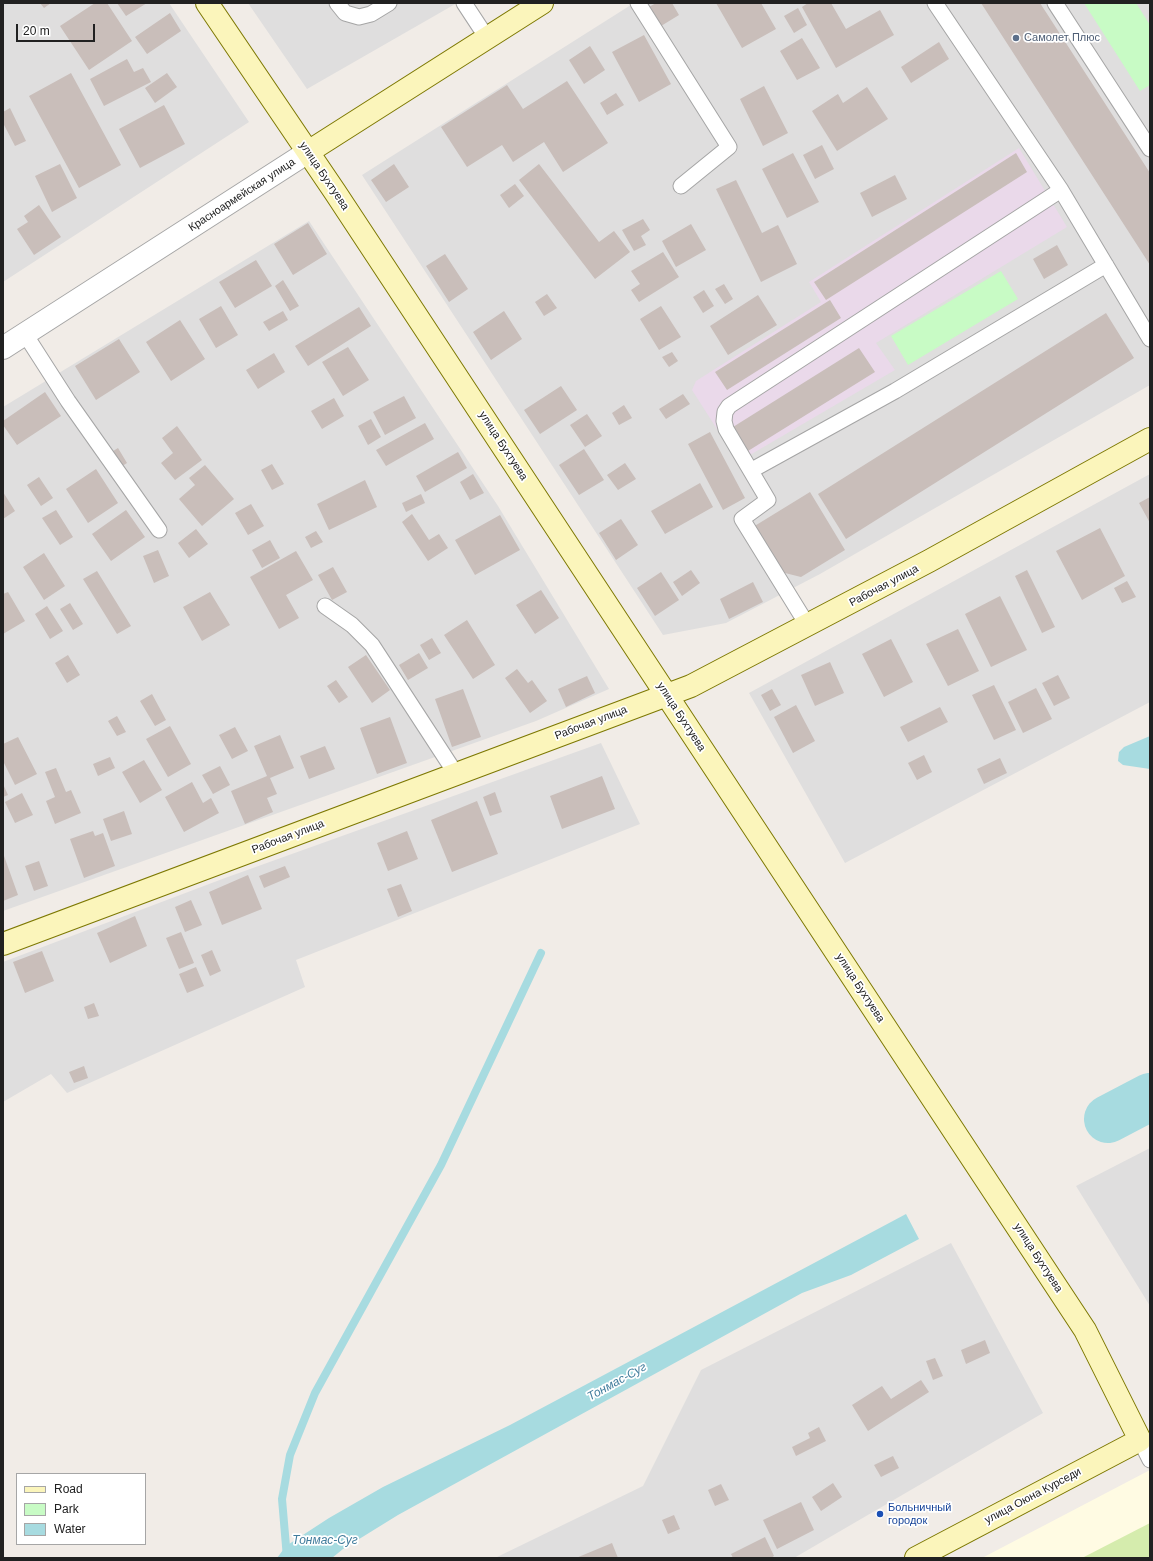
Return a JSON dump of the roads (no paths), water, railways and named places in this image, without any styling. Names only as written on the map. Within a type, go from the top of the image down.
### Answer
[{"type":"street","name":"улица Бухтуева","points":[[207,3],[308,152],[1085,1330],[1145,1438]]},
{"type":"street","name":"Красноармейская улица","points":[[3,348],[542,3]]},
{"type":"street","name":"Рабочая улица","points":[[3,944],[691,686],[929,562],[1150,439]]},
{"type":"street","name":"улица Оюна Курседи","points":[[916,1558],[1145,1438]]},
{"type":"lane","points":[[337,3],[345,12],[359,17],[372,14],[389,3]]},
{"type":"lane","points":[[464,3],[487,38]]},
{"type":"lane","points":[[638,3],[729,147],[681,186]]},
{"type":"lane","points":[[935,3],[1061,190],[1150,339]]},
{"type":"lane","points":[[1055,3],[1150,149]]},
{"type":"lane","points":[[808,626],[742,519],[768,500],[752,470],[726,429],[724,421],[725,412],[729,406],[1061,190]]},
{"type":"lane","points":[[752,470],[895,391],[1106,265]]},
{"type":"lane","points":[[25,334],[68,401],[159,530]]},
{"type":"lane","points":[[325,606],[352,625],[372,646],[456,774]]},
{"type":"lane","points":[[1145,1438],[1150,1460]]},
{"type":"water","points":[[1150,736],[1150,769],[1123,765],[1118,761],[1119,752],[1124,747]]},
{"type":"water","name":"Тонмас-Суг","points":[[906,1214],[919,1239],[851,1275],[802,1293],[398,1515],[343,1549],[332,1558],[277,1558],[286,1546],[329,1518],[383,1487],[510,1425]]},
{"type":"waterway","points":[[287,1558],[282,1499],[290,1455],[315,1393],[441,1165],[541,953]]},
{"type":"waterway","name":"Тонмас-Суг","points":[[1108,1119],[1150,1097]]},
{"type":"place","name":"Самолет Плюс","points":[[1016,38]]},
{"type":"place","name":"Больничный городок","points":[[880,1514]]}]
